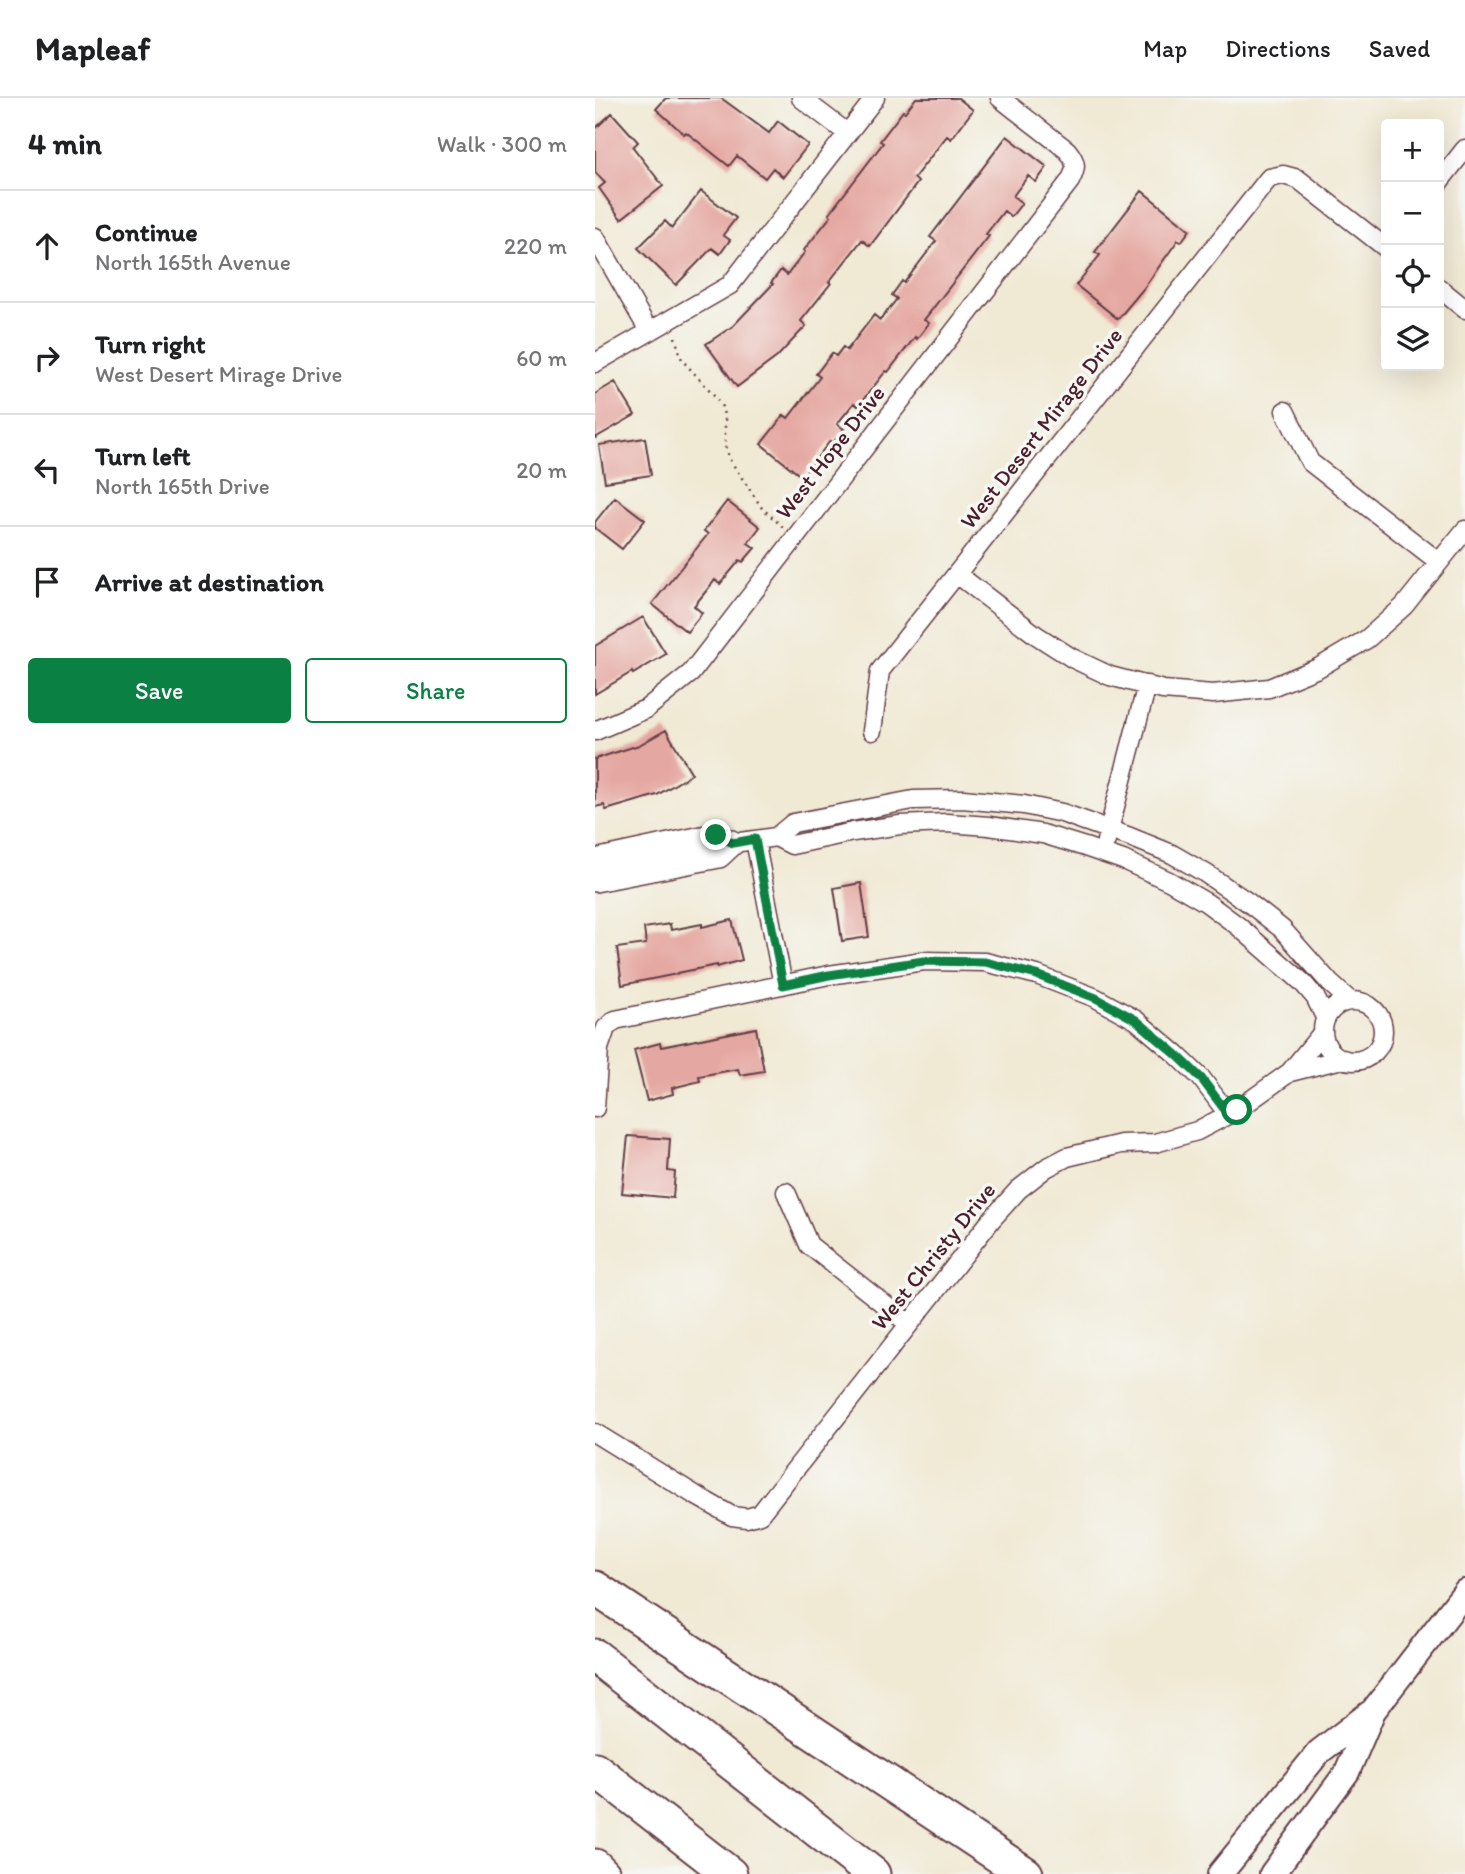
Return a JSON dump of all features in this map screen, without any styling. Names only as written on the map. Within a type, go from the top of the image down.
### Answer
[{"type":"highway","points":[[595,1588],[1026,1874]]},
{"type":"highway","points":[[595,1656],[873,1874]]},
{"type":"highway","points":[[595,1769],[730,1874]]},
{"type":"highway","points":[[595,1866],[603,1874]]},
{"type":"main road","points":[[1272,1874],[1347,1772],[1373,1711],[1465,1592]]},
{"type":"main road","points":[[1220,1874],[1319,1752],[1373,1711]]},
{"type":"street","points":[[801,98],[847,133]]},
{"type":"street","points":[[595,363],[730,285],[875,98]]},
{"type":"street","name":"West Hope Drive","points":[[595,731],[646,709],[691,673],[1070,181],[1076,170],[1075,159],[1000,98]]},
{"type":"street","points":[[1444,176],[1465,149]]},
{"type":"street","name":"West Desert Mirage Drive","points":[[872,731],[880,671],[1269,178],[1283,175],[1299,180],[1383,245]]},
{"type":"street","points":[[595,237],[649,331]]},
{"type":"street","points":[[1444,292],[1465,309]]},
{"type":"street","points":[[1285,411],[1310,462],[1439,562]]},
{"type":"street","points":[[957,574],[1072,659],[1110,676],[1164,690],[1213,694],[1269,688],[1318,668],[1367,639],[1404,606],[1465,530]]},
{"type":"street","points":[[1103,853],[1147,685]]},
{"type":"street","points":[[595,861],[716,835],[744,841],[776,837],[793,823],[913,800],[963,799],[1024,805],[1062,813],[1109,829],[1172,854],[1205,873],[1282,929],[1330,983],[1349,1000]]},
{"type":"street","points":[[776,837],[792,845],[900,825],[947,823],[989,826],[1043,834],[1103,853],[1169,881],[1207,903],[1238,926],[1302,982],[1315,997],[1324,1025],[1327,1046],[1333,1054],[1352,1061],[1362,1059],[1378,1047],[1383,1028],[1375,1010],[1358,1001],[1339,1003],[1331,1009],[1324,1025],[1290,1072]]},
{"type":"street","points":[[595,880],[719,856],[744,841]]},
{"type":"street","points":[[744,841],[783,985]]},
{"type":"street","points":[[595,1108],[599,1048],[606,1028],[615,1020],[829,975],[924,961],[985,962],[1037,975],[1096,998],[1136,1020],[1177,1055],[1201,1078],[1228,1114]]},
{"type":"street","points":[[1290,1072],[1342,1059]]},
{"type":"street","name":"West Christy Drive","points":[[595,1433],[731,1516],[747,1518],[760,1514],[992,1219],[1018,1190],[1046,1168],[1067,1157],[1121,1144],[1155,1143],[1197,1131],[1228,1114],[1290,1072]]},
{"type":"street","points":[[786,1192],[809,1245],[909,1324]]},
{"type":"path","points":[[665,322],[676,340],[682,360],[722,407],[725,446],[730,460],[761,508],[795,537]]},
{"type":"building","points":[[666,98],[721,98],[769,133],[778,121],[808,145],[783,177],[773,168],[765,178],[737,156],[729,166],[686,132],[684,134],[656,109]]},
{"type":"building","points":[[916,98],[958,98],[973,110],[951,139],[947,136],[914,178],[918,182],[870,246],[862,240],[829,282],[831,283],[801,321],[806,326],[777,357],[737,387],[706,344],[733,326],[773,284],[771,283],[781,270],[787,275],[883,143],[880,141]]},
{"type":"building","points":[[612,113],[638,142],[633,147],[663,186],[621,219],[599,188],[605,183],[595,172],[595,129]]},
{"type":"building","points":[[1007,136],[1047,167],[1036,182],[1028,176],[1013,196],[1022,203],[1011,217],[1004,211],[986,234],[989,236],[924,320],[929,323],[917,339],[915,337],[858,406],[854,403],[837,424],[844,429],[833,443],[830,441],[802,477],[761,444],[784,415],[788,418],[820,377],[816,374],[832,353],[836,356],[843,347],[847,350],[874,315],[880,320],[897,299],[892,295],[936,241],[930,237]]},
{"type":"building","points":[[701,191],[736,218],[723,235],[730,240],[720,254],[712,248],[676,285],[638,248],[665,221],[672,228]]},
{"type":"building","points":[[1142,191],[1190,230],[1181,242],[1178,240],[1118,319],[1076,285],[1100,255],[1095,252]]},
{"type":"building","points":[[615,382],[635,415],[595,438],[595,394]]},
{"type":"building","points":[[645,438],[651,475],[605,482],[599,445]]},
{"type":"building","points":[[615,497],[645,520],[622,549],[595,528],[595,522]]},
{"type":"building","points":[[727,501],[760,527],[748,543],[755,548],[743,562],[740,560],[720,584],[715,580],[694,606],[702,613],[687,632],[652,604],[708,534],[704,531]]},
{"type":"building","points":[[643,617],[666,654],[595,694],[595,646]]},
{"type":"building","points":[[666,730],[692,774],[657,795],[606,810],[604,805],[595,807],[595,759],[639,745]]},
{"type":"building","points":[[861,883],[869,937],[842,941],[834,888]]},
{"type":"building","points":[[732,920],[742,960],[622,985],[617,948],[646,944],[644,928],[670,924],[671,930]]},
{"type":"building","points":[[756,1028],[764,1071],[740,1075],[738,1069],[699,1076],[700,1081],[672,1088],[673,1094],[647,1101],[634,1050],[660,1043],[661,1047]]},
{"type":"building","points":[[628,1136],[670,1139],[668,1171],[675,1172],[673,1198],[622,1193]]},
{"type":"route","points":[[716,835],[733,843],[755,839],[783,985],[829,975],[924,961],[985,962],[1037,975],[1096,998],[1136,1020],[1201,1078],[1228,1114],[1237,1110]]}]
